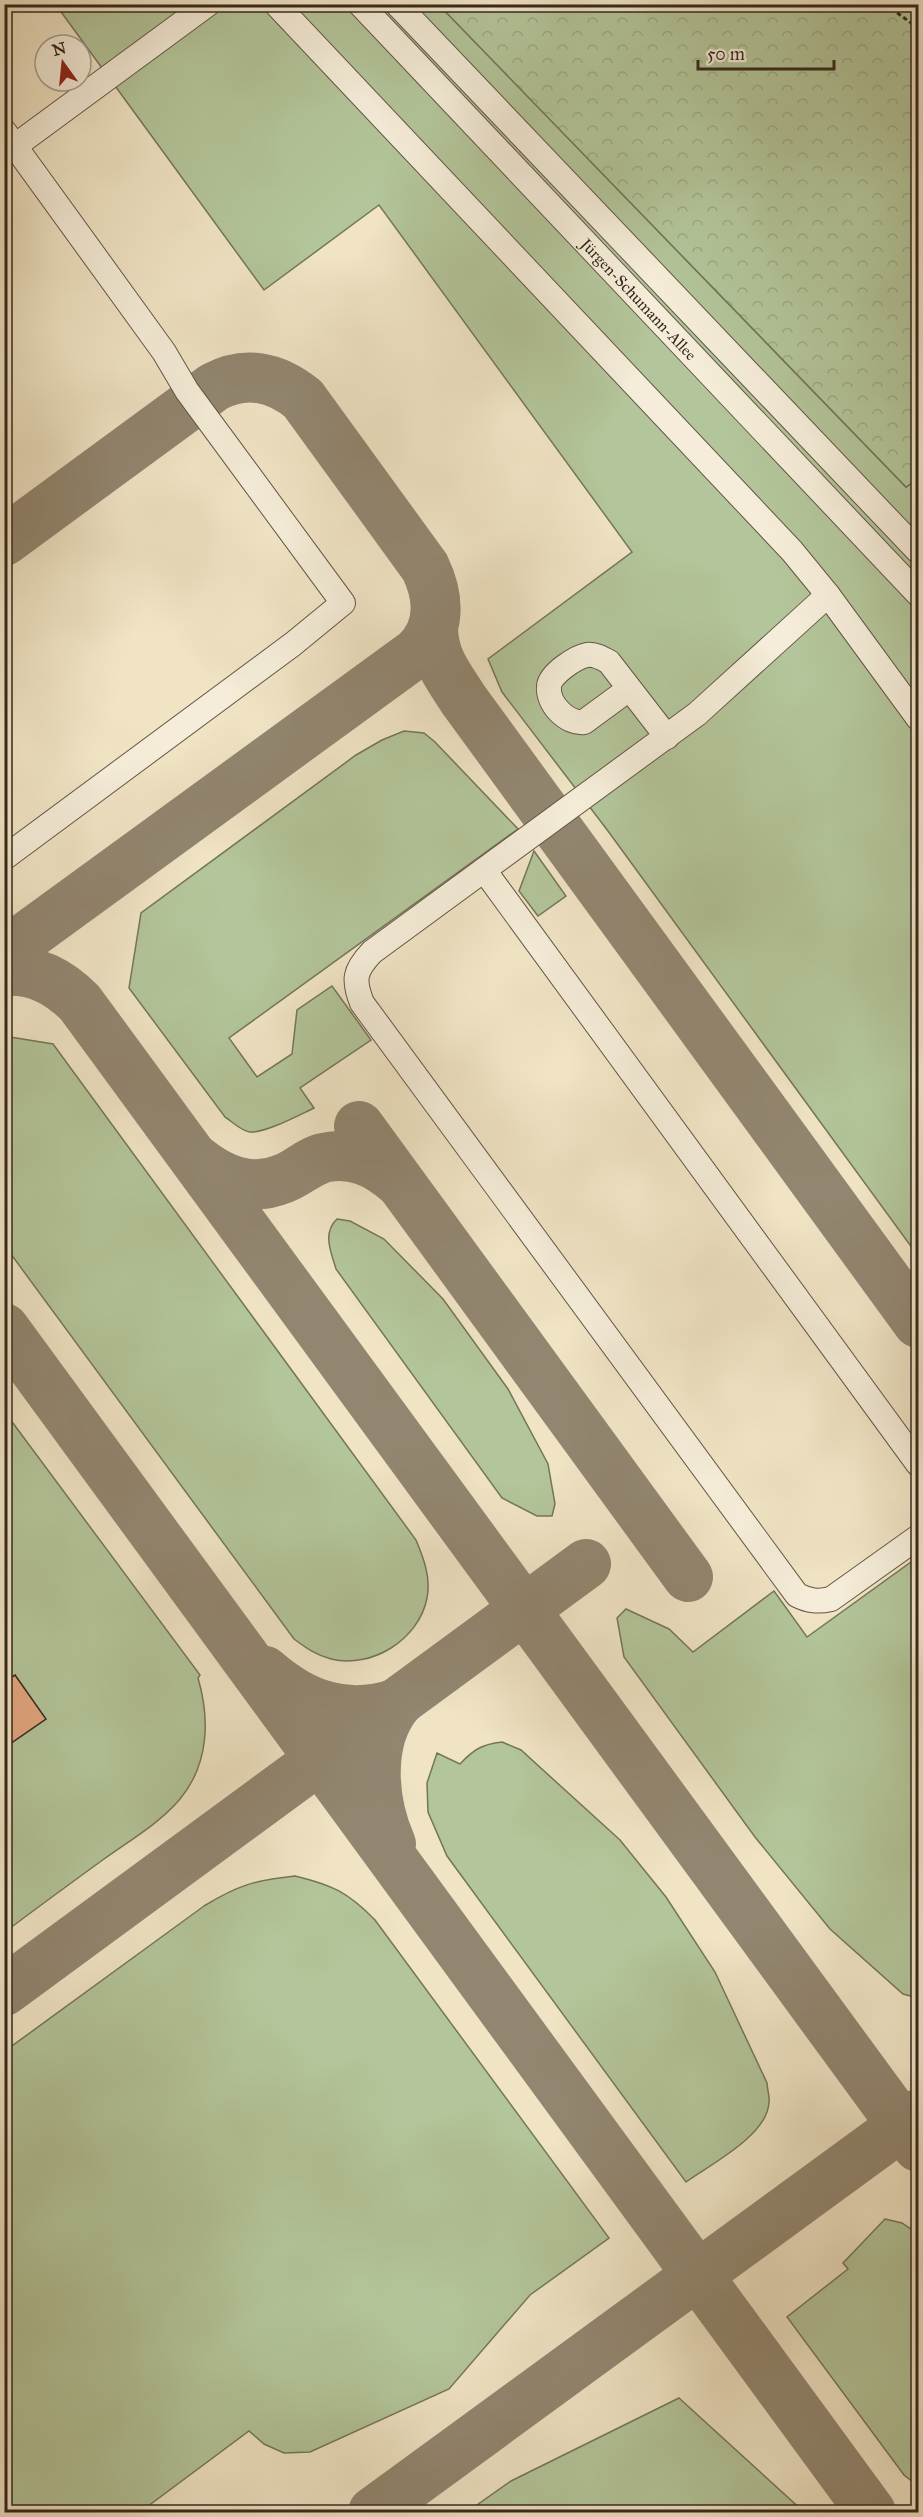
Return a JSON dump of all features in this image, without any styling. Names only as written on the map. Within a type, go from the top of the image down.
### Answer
[{"type":"street","points":[[4,858],[293,644],[343,603],[191,396],[164,352],[10,139],[208,4]]},
{"type":"street","points":[[276,4],[744,500],[828,595],[918,718]]},
{"type":"street","name":"Jürgen-Schumann-Allee","points":[[360,4],[918,594]]},
{"type":"street","name":"Jürgen-Schumann-Allee","points":[[397,4],[918,551]]},
{"type":"street","points":[[828,595],[710,704],[372,952],[361,963],[356,975],[356,987],[362,1003],[797,1595],[819,1602],[831,1599],[918,1537]]},
{"type":"street","points":[[629,689],[667,737]]},
{"type":"street","points":[[484,870],[918,1464]]},
{"type":"path","points":[[885,4],[918,28]]},
{"type":"green space","points":[[56,5],[439,5],[906,487],[918,479],[918,1256],[608,831],[502,692],[488,659],[632,552],[379,205],[264,290],[93,56],[93,33],[76,33]]},
{"type":"green space","points":[[439,5],[918,5],[918,479],[906,487]]},
{"type":"green space","points":[[404,731],[424,733],[435,742],[518,829],[229,1038],[257,1077],[292,1054],[297,1010],[332,986],[371,1040],[300,1088],[314,1108],[273,1127],[257,1132],[247,1131],[225,1117],[129,988],[141,913],[356,755]]},
{"type":"green space","points":[[534,851],[566,896],[538,916],[519,891]]},
{"type":"green space","points":[[4,1036],[53,1044],[416,1540],[427,1576],[427,1598],[414,1627],[391,1648],[362,1660],[346,1661],[321,1655],[294,1639],[5,1246]]},
{"type":"green space","points":[[337,1219],[350,1221],[384,1239],[443,1299],[508,1389],[548,1464],[555,1504],[552,1516],[537,1516],[502,1498],[336,1269],[329,1236],[332,1224]]},
{"type":"green space","points":[[4,1411],[200,1675],[198,1678],[205,1725],[202,1756],[197,1771],[190,1785],[172,1808],[5,1932]]},
{"type":"green space","points":[[918,1557],[918,1998],[903,1994],[830,1929],[755,1837],[624,1657],[617,1618],[626,1609],[669,1629],[693,1652],[774,1591],[807,1637]]},
{"type":"green space","points":[[502,1742],[521,1750],[620,1840],[666,1897],[715,1972],[767,2083],[769,2102],[766,2114],[759,2126],[736,2148],[686,2182],[447,1856],[428,1812],[427,1783],[437,1753],[460,1764],[478,1748]]},
{"type":"green space","points":[[295,1876],[339,1891],[375,1920],[609,2238],[530,2295],[449,2389],[310,2452],[284,2453],[264,2444],[249,2431],[140,2512],[5,2512],[5,2051],[204,1906],[227,1893],[248,1885],[269,1879]]},
{"type":"green space","points":[[885,2219],[902,2223],[918,2234],[918,2486],[904,2475],[787,2317],[848,2269],[843,2263]]},
{"type":"green space","points":[[679,2398],[804,2512],[467,2512],[511,2481]]},
{"type":"building","points":[[15,1675],[46,1719],[4,1748],[4,1682]]},
{"type":"taxiway","points":[[4,541],[214,387],[238,379],[260,378],[282,385],[303,399],[425,567],[433,589],[436,612],[430,634],[416,653],[4,953]]},
{"type":"taxiway","points":[[433,629],[439,658],[463,699],[918,1323]]},
{"type":"taxiway","points":[[4,971],[26,972],[46,978],[64,989],[80,1003],[918,2147]]},
{"type":"taxiway","points":[[359,1126],[688,1577]]},
{"type":"taxiway","points":[[197,1160],[216,1173],[237,1182],[259,1184],[287,1177],[323,1158],[344,1156],[373,1164],[399,1182]]},
{"type":"taxiway","points":[[4,1328],[871,2512]]},
{"type":"taxiway","points":[[4,1991],[586,1564]]},
{"type":"taxiway","points":[[265,1671],[295,1693],[327,1706],[344,1710],[361,1710],[398,1703],[381,1735],[376,1771],[380,1809],[391,1844]]},
{"type":"taxiway","points":[[373,2512],[918,2114]]}]
